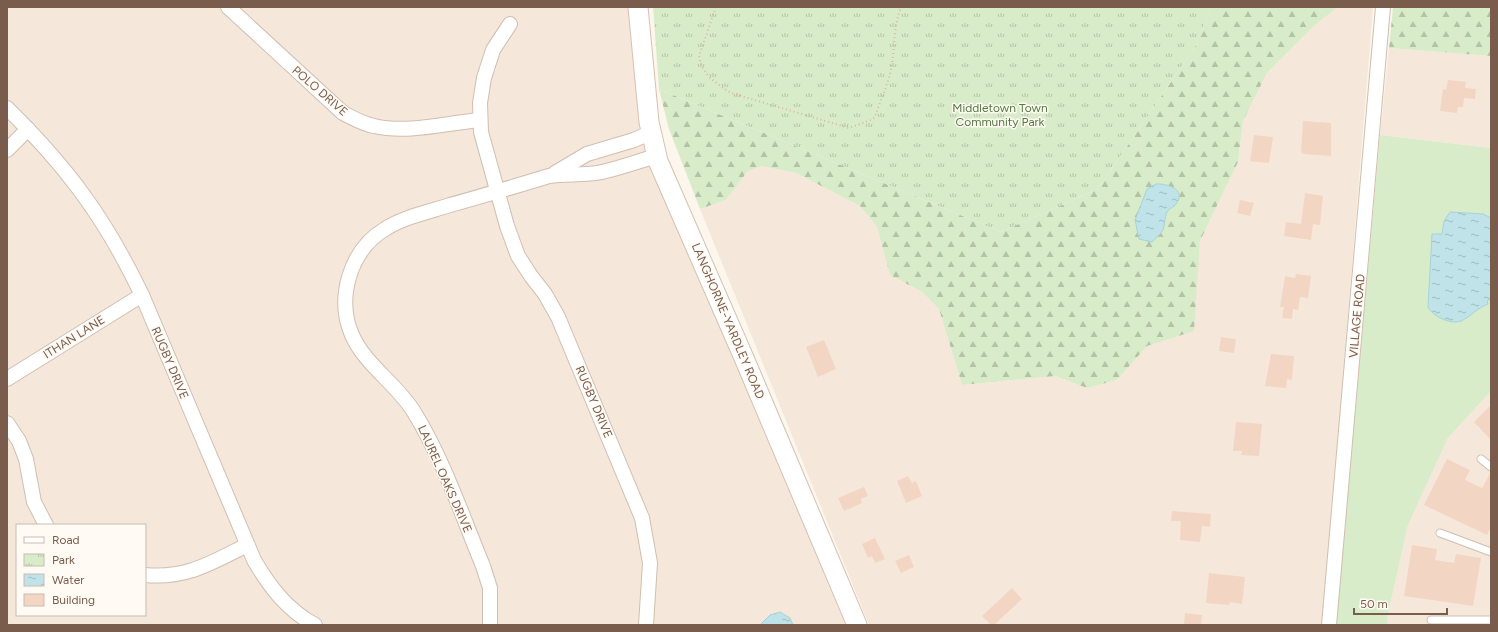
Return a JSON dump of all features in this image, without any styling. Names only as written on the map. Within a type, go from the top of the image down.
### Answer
[{"type":"main road","name":"LANGHORNE-YARDLEY ROAD","points":[[638,7],[652,132],[657,156],[857,625]]},
{"type":"street","name":"POLO DRIVE","points":[[228,7],[342,113],[364,123],[375,127],[407,128],[480,120]]},
{"type":"street","name":"VILLAGE ROAD","points":[[1329,625],[1383,7]]},
{"type":"street","name":"RUGBY DRIVE","points":[[510,24],[493,50],[487,66],[480,103],[480,120],[487,156],[507,226],[518,256],[545,294],[558,317],[642,518],[650,563],[646,625]]},
{"type":"street","name":"RUGBY DRIVE","points":[[7,108],[60,164],[85,196],[123,255],[142,295],[247,545],[266,581],[276,594],[289,606],[315,625]]},
{"type":"street","points":[[7,150],[28,129]]},
{"type":"street","name":"LAUREL OAKS DRIVE","points":[[490,625],[490,588],[483,566],[428,435],[413,410],[399,392],[358,347],[351,334],[347,319],[346,299],[348,279],[360,253],[372,239],[384,229],[418,215],[548,176],[568,167],[587,154],[634,140],[652,132]]},
{"type":"street","name":"LAUREL OAKS DRIVE","points":[[548,176],[565,174],[585,175],[602,172],[657,156]]},
{"type":"street","name":"ITHAN LANE","points":[[7,379],[142,295]]},
{"type":"street","points":[[7,423],[19,442],[26,459],[34,502],[45,524]]},
{"type":"street","points":[[146,575],[173,576],[198,569],[247,545]]},
{"type":"lane","points":[[1481,459],[1491,467]]},
{"type":"lane","points":[[1440,533],[1491,552]]},
{"type":"lane","points":[[1431,620],[1491,620]]},
{"type":"path","points":[[716,7],[699,56],[702,67],[709,77],[731,93],[849,128],[871,120],[875,117],[891,70],[896,19],[901,7]]},
{"type":"shaded area","points":[[7,7],[638,7],[649,122],[857,625],[7,625]]},
{"type":"shaded area","points":[[1338,7],[1373,7],[1323,625],[869,625],[700,209],[726,200],[747,172],[761,166],[796,173],[860,206],[877,227],[890,275],[922,292],[939,309],[962,385],[1055,376],[1087,388],[1117,380],[1147,346],[1193,330],[1200,241],[1238,162],[1243,121],[1267,73],[1314,26]]},
{"type":"shaded area","points":[[1389,48],[1491,56],[1491,148],[1380,135]]},
{"type":"shaded area","points":[[1491,391],[1491,625],[1388,625],[1387,619],[1408,525],[1448,438]]},
{"type":"green space","name":"Middletown Town Community Park","points":[[653,7],[1211,7],[1196,45],[1098,189],[1001,232],[659,89]]},
{"type":"green space","points":[[1211,7],[1338,7],[1314,26],[1267,73],[1243,121],[1238,162],[1200,241],[1194,331],[1147,346],[1117,380],[1087,388],[1055,376],[962,385],[939,309],[922,292],[890,275],[877,227],[860,206],[796,173],[761,166],[747,172],[726,200],[700,209],[669,129],[659,89],[1001,232],[1098,189],[1196,45]]},
{"type":"green space","points":[[1393,7],[1491,7],[1491,56],[1389,48]]},
{"type":"green space","points":[[1380,135],[1491,148],[1491,391],[1448,438],[1408,525],[1387,619],[1388,625],[1336,625]]},
{"type":"water","points":[[1156,184],[1174,188],[1179,194],[1179,199],[1167,212],[1163,230],[1152,242],[1139,239],[1135,220],[1147,189]]},
{"type":"water","points":[[1450,212],[1483,214],[1491,218],[1491,299],[1487,301],[1488,304],[1457,322],[1442,319],[1433,314],[1428,307],[1432,234],[1442,234],[1444,221]]},
{"type":"water","points":[[780,612],[790,618],[793,625],[760,625],[770,615]]},
{"type":"building","points":[[1448,80],[1466,82],[1465,88],[1476,89],[1475,99],[1464,98],[1463,107],[1458,107],[1457,113],[1440,111],[1443,89],[1446,90]]},
{"type":"building","points":[[1303,121],[1331,123],[1331,156],[1304,154],[1301,152]]},
{"type":"building","points":[[1254,135],[1273,137],[1269,163],[1250,161]]},
{"type":"building","points":[[1305,193],[1323,196],[1320,225],[1313,224],[1311,240],[1284,236],[1286,222],[1301,224]]},
{"type":"building","points":[[1240,200],[1254,203],[1250,216],[1237,213]]},
{"type":"building","points":[[1296,274],[1311,276],[1308,298],[1300,297],[1298,310],[1293,309],[1292,319],[1282,318],[1284,307],[1280,307],[1285,276],[1295,278]]},
{"type":"building","points":[[1221,337],[1236,339],[1234,353],[1219,351]]},
{"type":"building","points":[[824,340],[836,369],[818,377],[806,347]]},
{"type":"building","points":[[1271,354],[1294,356],[1292,380],[1287,379],[1286,388],[1265,386]]},
{"type":"building","points":[[1491,405],[1491,440],[1474,422]]},
{"type":"building","points":[[1236,422],[1262,424],[1259,456],[1241,455],[1242,451],[1233,451]]},
{"type":"building","points":[[1447,459],[1470,470],[1465,480],[1482,488],[1491,472],[1491,527],[1487,535],[1424,505]]},
{"type":"building","points":[[908,476],[912,483],[916,481],[922,496],[906,503],[897,481]]},
{"type":"building","points":[[864,487],[868,496],[861,499],[862,503],[844,511],[838,498]]},
{"type":"building","points":[[1172,511],[1211,514],[1210,527],[1202,526],[1200,542],[1180,540],[1181,521],[1171,521]]},
{"type":"building","points":[[875,538],[885,559],[875,563],[872,556],[868,558],[862,544]]},
{"type":"building","points":[[1412,545],[1437,549],[1435,560],[1454,563],[1456,554],[1481,558],[1473,606],[1404,596]]},
{"type":"building","points":[[909,555],[914,567],[901,573],[895,561]]},
{"type":"building","points":[[1209,573],[1245,577],[1242,604],[1230,602],[1229,605],[1206,603]]},
{"type":"building","points":[[1012,588],[1022,599],[994,625],[991,625],[982,616]]},
{"type":"building","points":[[1185,613],[1202,615],[1201,625],[1184,625]]}]
